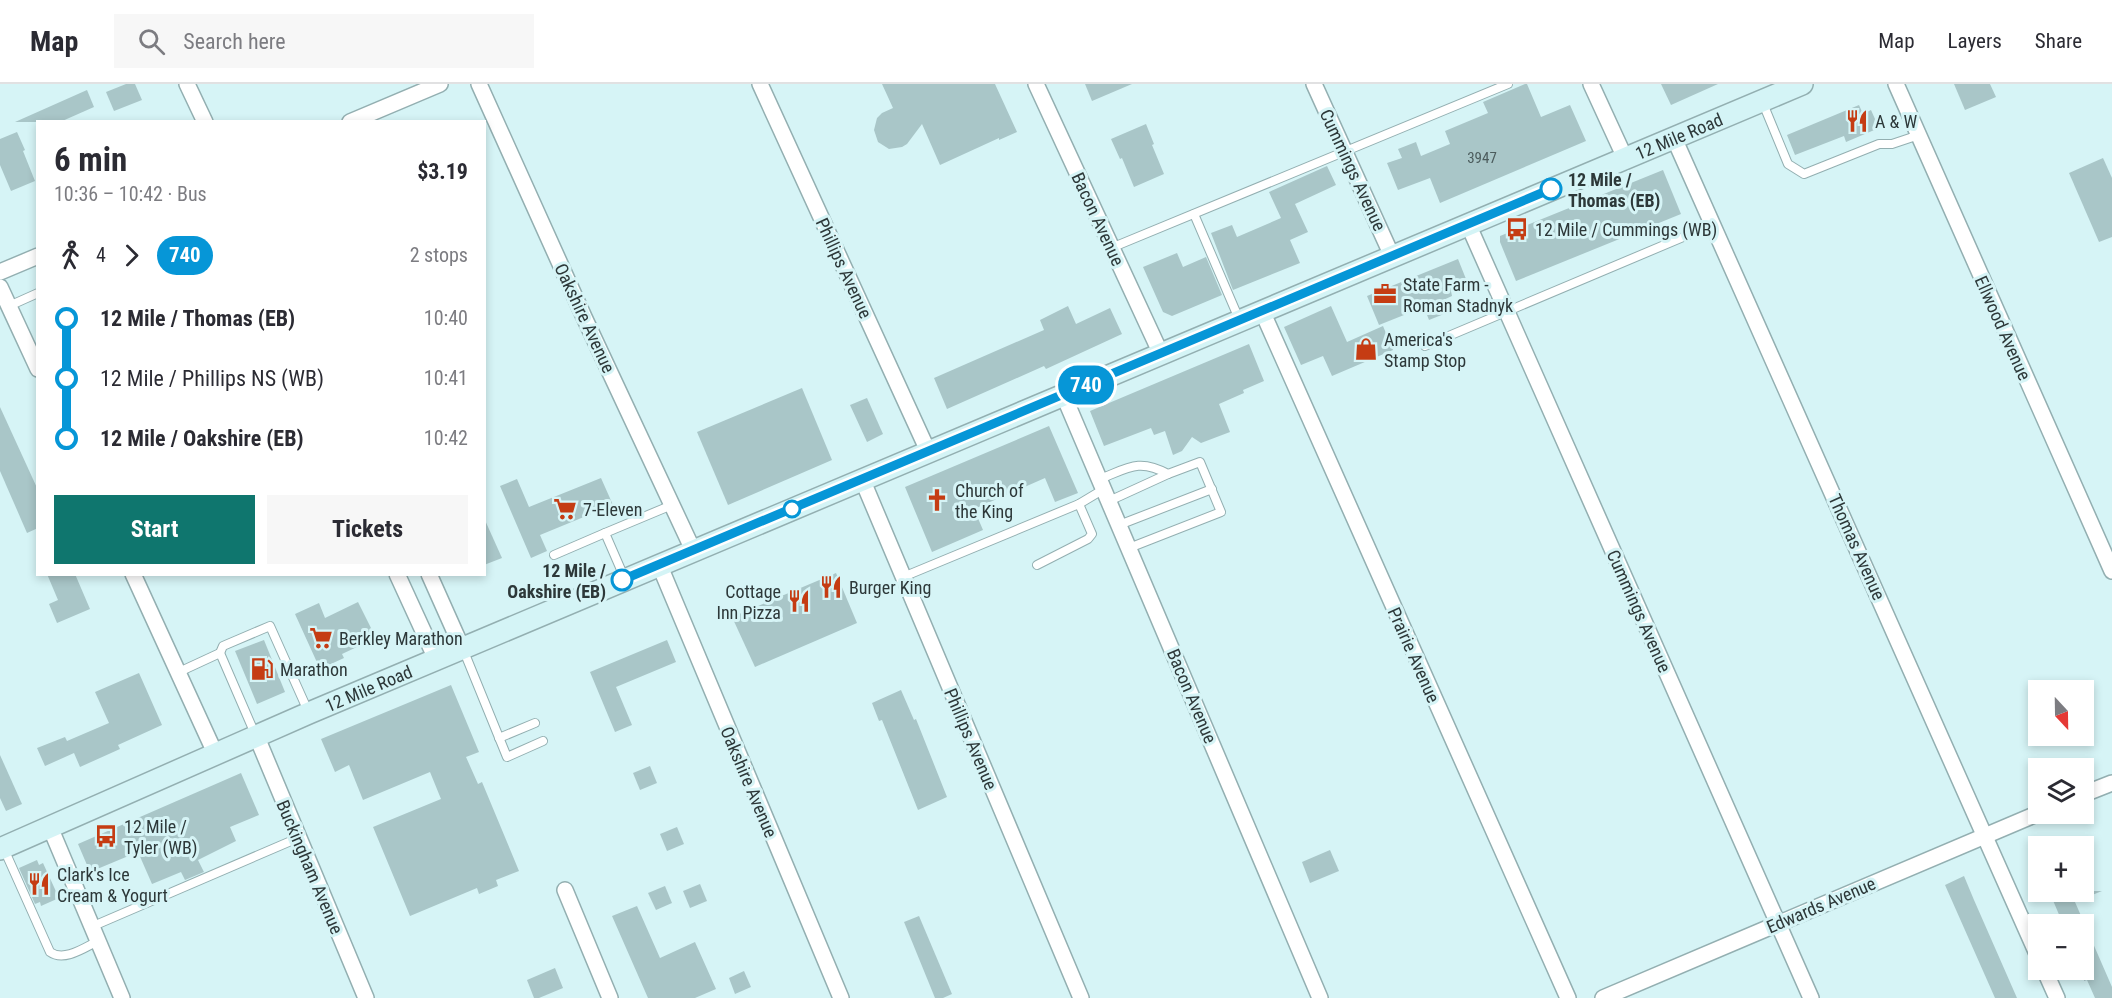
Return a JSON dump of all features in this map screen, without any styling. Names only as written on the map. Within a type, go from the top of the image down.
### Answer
[{"type":"main road","name":"12 Mile Road","points":[[2,848],[309,712],[1802,84]]},
{"type":"street","points":[[187,84],[204,120]]},
{"type":"street","points":[[355,120],[440,84]]},
{"type":"street","name":"Oakshire Avenue","points":[[479,84],[584,317],[693,550]]},
{"type":"street","name":"Phillips Avenue","points":[[760,84],[928,451]]},
{"type":"street","name":"Bacon Avenue","points":[[1036,84],[1161,354]]},
{"type":"street","name":"Cummings Avenue","points":[[1314,84],[1392,256]]},
{"type":"street","points":[[1592,84],[1625,158]]},
{"type":"street","name":"Ellwood Avenue","points":[[1896,84],[2112,571]]},
{"type":"street","name":"Thomas Avenue","points":[[1674,138],[2028,933]]},
{"type":"street","name":"Cummings Avenue","points":[[1468,224],[1811,998]]},
{"type":"street","points":[[0,272],[36,257]]},
{"type":"street","points":[[0,287],[36,365]]},
{"type":"street","name":"Prairie Avenue","points":[[1262,311],[1568,998]]},
{"type":"street","name":"Bacon Avenue","points":[[1064,394],[1320,998]]},
{"type":"street","name":"Phillips Avenue","points":[[862,479],[1081,998]]},
{"type":"street","name":"Oakshire Avenue","points":[[659,564],[841,998]]},
{"type":"street","points":[[134,576],[215,753]]},
{"type":"street","points":[[399,576],[436,659]]},
{"type":"street","points":[[430,576],[462,648]]},
{"type":"street","name":"Buckingham Avenue","points":[[256,735],[366,998]]},
{"type":"street","points":[[2094,790],[2112,783]]},
{"type":"street","name":"Edwards Avenue","points":[[1603,998],[2028,817]]},
{"type":"street","points":[[50,827],[122,998]]},
{"type":"street","points":[[565,890],[610,998]]},
{"type":"street","points":[[2049,980],[2057,998]]},
{"type":"lane","points":[[1111,248],[1508,84]]},
{"type":"lane","points":[[1762,101],[1788,164],[1804,174],[1879,144],[1892,144],[1919,135]]},
{"type":"lane","points":[[1194,214],[1239,321]]},
{"type":"lane","points":[[1425,346],[1713,224]]},
{"type":"lane","points":[[9,306],[36,294]]},
{"type":"lane","points":[[1104,490],[1168,474],[1200,462],[1212,489],[1221,512],[1129,548]]},
{"type":"lane","points":[[903,577],[1079,504],[1104,490],[1132,466],[1152,466],[1168,474]]},
{"type":"lane","points":[[1119,525],[1212,489]]},
{"type":"lane","points":[[1037,565],[1088,539],[1092,534],[1079,504]]},
{"type":"lane","points":[[554,555],[672,505]]},
{"type":"lane","points":[[605,533],[625,579]]},
{"type":"lane","points":[[179,672],[220,653],[223,646],[270,626],[309,712]]},
{"type":"lane","points":[[462,648],[507,757],[543,741]]},
{"type":"lane","points":[[220,653],[256,735]]},
{"type":"lane","points":[[499,738],[535,723]]},
{"type":"lane","points":[[2,848],[50,952],[65,956],[95,934],[298,838]]},
{"type":"building","points":[[126,84],[135,84],[142,100],[114,111],[106,92]]},
{"type":"building","points":[[882,84],[995,84],[1017,132],[940,165],[922,124],[907,144],[889,149],[878,142],[874,130],[877,118],[893,108]]},
{"type":"building","points":[[1085,84],[1132,84],[1092,101]]},
{"type":"building","points":[[1525,84],[1541,117],[1570,105],[1586,141],[1440,203],[1430,178],[1398,190],[1387,163],[1402,158],[1398,149],[1416,142],[1421,156],[1450,144],[1445,131],[1488,113],[1483,102]]},
{"type":"building","points":[[1661,84],[1718,84],[1671,105]]},
{"type":"building","points":[[1954,84],[1990,84],[1996,97],[1965,110]]},
{"type":"building","points":[[87,90],[94,107],[65,120],[15,122]]},
{"type":"building","points":[[1859,105],[1863,114],[1871,110],[1879,128],[1846,142],[1844,136],[1795,155],[1787,135]]},
{"type":"building","points":[[1146,124],[1164,174],[1134,187],[1111,139]]},
{"type":"building","points":[[17,132],[35,181],[11,191],[0,165],[0,139]]},
{"type":"building","points":[[2103,158],[2112,178],[2112,237],[2099,242],[2069,173]]},
{"type":"building","points":[[1327,166],[1336,185],[1295,204],[1308,232],[1290,240],[1300,263],[1233,290],[1211,233],[1232,225],[1237,237],[1281,218],[1269,192]]},
{"type":"building","points":[[1663,170],[1681,214],[1516,281],[1500,242],[1500,236]]},
{"type":"building","points":[[1177,253],[1183,267],[1206,257],[1222,295],[1172,316],[1163,312],[1143,267]]},
{"type":"building","points":[[1458,259],[1468,284],[1451,291],[1452,296],[1439,302],[1444,314],[1429,320],[1424,307],[1379,325],[1367,296]]},
{"type":"building","points":[[1068,306],[1076,324],[1110,308],[1122,334],[1046,369],[1044,366],[947,409],[934,378],[1044,330],[1040,320]]},
{"type":"building","points":[[1331,306],[1347,342],[1383,326],[1393,350],[1332,376],[1323,356],[1301,365],[1284,327]]},
{"type":"building","points":[[1249,344],[1264,381],[1219,404],[1230,432],[1201,443],[1192,437],[1182,451],[1173,455],[1165,431],[1154,435],[1151,428],[1104,446],[1090,411]]},
{"type":"building","points":[[802,388],[832,460],[728,505],[697,432]]},
{"type":"building","points":[[867,398],[883,434],[867,442],[850,405]]},
{"type":"building","points":[[0,407],[36,486],[36,529],[27,533],[0,471]]},
{"type":"building","points":[[1049,426],[1078,493],[1055,502],[1045,478],[974,509],[983,530],[932,552],[905,487]]},
{"type":"building","points":[[601,478],[613,505],[540,535],[547,551],[531,558],[500,486],[517,479],[529,507]]},
{"type":"building","points":[[486,522],[502,558],[486,564]]},
{"type":"building","points":[[836,573],[857,623],[755,667],[732,617]]},
{"type":"building","points":[[48,576],[76,576],[90,609],[57,623],[49,604],[58,600]]},
{"type":"building","points":[[358,602],[376,638],[342,654],[344,658],[320,669],[295,614],[319,603],[325,618]]},
{"type":"building","points":[[264,640],[285,692],[257,704],[235,651]]},
{"type":"building","points":[[667,640],[676,662],[616,687],[632,725],[615,732],[590,672]]},
{"type":"building","points":[[139,673],[162,725],[118,745],[120,749],[80,767],[74,753],[45,766],[37,748],[65,737],[67,741],[109,723],[95,692]]},
{"type":"building","points":[[451,685],[479,752],[466,757],[478,784],[482,782],[519,871],[496,880],[498,886],[479,894],[477,888],[410,916],[373,827],[441,799],[430,772],[363,800],[349,765],[335,772],[321,739]]},
{"type":"building","points":[[901,690],[914,720],[916,719],[947,797],[918,810],[882,720],[879,721],[872,703]]},
{"type":"building","points":[[0,755],[22,804],[6,811],[0,798]]},
{"type":"building","points":[[650,766],[657,783],[640,790],[633,773]]},
{"type":"building","points":[[241,773],[259,815],[230,827],[236,841],[198,860],[204,872],[185,880],[181,872],[152,884],[138,852],[90,872],[78,844]]},
{"type":"building","points":[[677,827],[684,844],[667,851],[660,834]]},
{"type":"building","points":[[1330,850],[1339,871],[1310,883],[1302,862]]},
{"type":"building","name":"Clark's Ice Cream & Yogurt","points":[[37,860],[39,865],[43,863],[59,898],[41,906],[40,902],[35,904],[19,868]]},
{"type":"building","points":[[1964,876],[2017,998],[1995,998],[1945,885]]},
{"type":"building","points":[[700,884],[707,901],[690,908],[683,891]]},
{"type":"building","points":[[665,886],[672,903],[656,910],[648,893]]},
{"type":"building","points":[[2054,902],[2075,902],[2080,914],[2059,914]]},
{"type":"building","points":[[637,906],[660,958],[695,942],[716,989],[695,998],[648,998],[612,916]]},
{"type":"building","points":[[919,916],[952,994],[943,998],[935,998],[904,922]]},
{"type":"building","points":[[2094,946],[2112,987],[2112,998],[2095,998],[2087,980],[2094,980]]},
{"type":"building","points":[[555,968],[563,988],[534,998],[527,980]]},
{"type":"building","points":[[744,971],[751,987],[735,994],[729,978]]},
{"type":"bus line","name":"740","points":[[622,580],[1551,189]]},
{"type":"place","name":"A & W","points":[[1857,121]]},
{"type":"place","name":"12 Mile / Thomas (EB)","points":[[1551,189]]},
{"type":"place","name":"12 Mile / Cummings (WB)","points":[[1517,229]]},
{"type":"place","name":"State Farm - Roman Stadnyk","points":[[1385,294]]},
{"type":"place","name":"America's Stamp Stop","points":[[1366,349]]},
{"type":"place","name":"Church of the King","points":[[937,500]]},
{"type":"place","name":"7-Eleven","points":[[565,509]]},
{"type":"place","name":"12 Mile / Oakshire (EB)","points":[[622,580]]},
{"type":"place","name":"Burger King","points":[[831,587]]},
{"type":"place","name":"Cottage Inn Pizza","points":[[799,601]]},
{"type":"place","name":"Berkley Marathon","points":[[321,638]]},
{"type":"place","name":"Marathon","points":[[262,669]]},
{"type":"place","name":"12 Mile / Tyler (WB)","points":[[106,836]]},
{"type":"place","name":"Clark's Ice Cream & Yogurt","points":[[39,884]]}]
